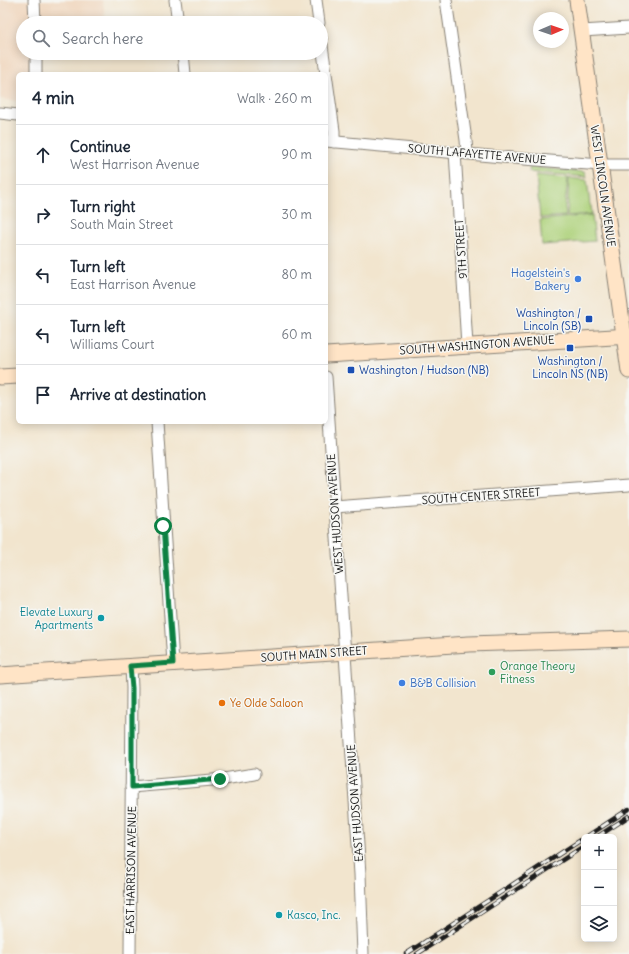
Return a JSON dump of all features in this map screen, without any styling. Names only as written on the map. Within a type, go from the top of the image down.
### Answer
[{"type":"main road","name":"WEST LINCOLN AVENUE","points":[[578,0],[626,336],[629,371]]},
{"type":"main road","name":"SOUTH WASHINGTON AVENUE","points":[[328,355],[626,336]]},
{"type":"main road","points":[[0,377],[16,376]]},
{"type":"main road","name":"SOUTH MAIN STREET","points":[[0,674],[491,643],[629,639]]},
{"type":"street","points":[[34,0],[35,16]]},
{"type":"street","points":[[175,0],[177,16]]},
{"type":"street","points":[[316,0],[318,16]]},
{"type":"street","points":[[446,0],[467,153]]},
{"type":"street","points":[[582,31],[629,28]]},
{"type":"street","points":[[36,60],[36,72]]},
{"type":"street","points":[[183,60],[186,72]]},
{"type":"street","points":[[324,60],[326,72]]},
{"type":"street","points":[[328,88],[334,130],[330,142]]},
{"type":"street","points":[[0,113],[16,115]]},
{"type":"street","name":"SOUTH LAFAYETTE AVENUE","points":[[330,142],[601,165],[629,165]]},
{"type":"street","name":"9TH STREET","points":[[455,152],[467,346]]},
{"type":"street","name":"WEST HUDSON AVENUE","points":[[328,410],[345,652]]},
{"type":"street","points":[[157,424],[173,663]]},
{"type":"street","name":"SOUTH CENTER STREET","points":[[334,507],[629,485]]},
{"type":"street","name":"EAST HUDSON AVENUE","points":[[345,652],[360,874],[363,954]]},
{"type":"street","name":"EAST HARRISON AVENUE","points":[[130,666],[132,688],[130,954]]},
{"type":"street","points":[[132,787],[224,779],[254,774]]},
{"type":"shaded area","points":[[0,0],[103,0],[105,16],[16,16],[16,60],[31,60],[31,72],[16,72],[16,101],[0,99]]},
{"type":"green space","points":[[530,167],[585,172],[587,177],[529,172]]},
{"type":"green space","points":[[536,175],[568,178],[565,206],[566,216],[540,218]]},
{"type":"green space","points":[[569,178],[587,180],[592,214],[567,216]]},
{"type":"green space","points":[[592,215],[595,241],[542,245],[540,220]]},
{"type":"railway","points":[[591,834],[629,809]]},
{"type":"railway","points":[[602,834],[629,816]]},
{"type":"railway","points":[[406,954],[581,840]]},
{"type":"railway","points":[[417,954],[581,848]]},
{"type":"place","name":"Hagelstein's Bakery","points":[[578,279]]},
{"type":"place","name":"Washington / Lincoln (SB)","points":[[589,319]]},
{"type":"place","name":"Washington / Lincoln NS (NB)","points":[[570,348]]},
{"type":"place","name":"Washington / Hudson (NB)","points":[[351,370]]},
{"type":"place","name":"Elevate Luxury Apartments","points":[[101,618]]},
{"type":"place","name":"Orange Theory Fitness","points":[[492,672]]},
{"type":"place","name":"B&B Collision","points":[[402,683]]},
{"type":"place","name":"Ye Olde Saloon","points":[[222,703]]},
{"type":"place","name":"Kasco, Inc.","points":[[279,915]]},
{"type":"route","points":[[163,526],[173,663],[130,666],[132,688],[132,787],[220,779]]}]
